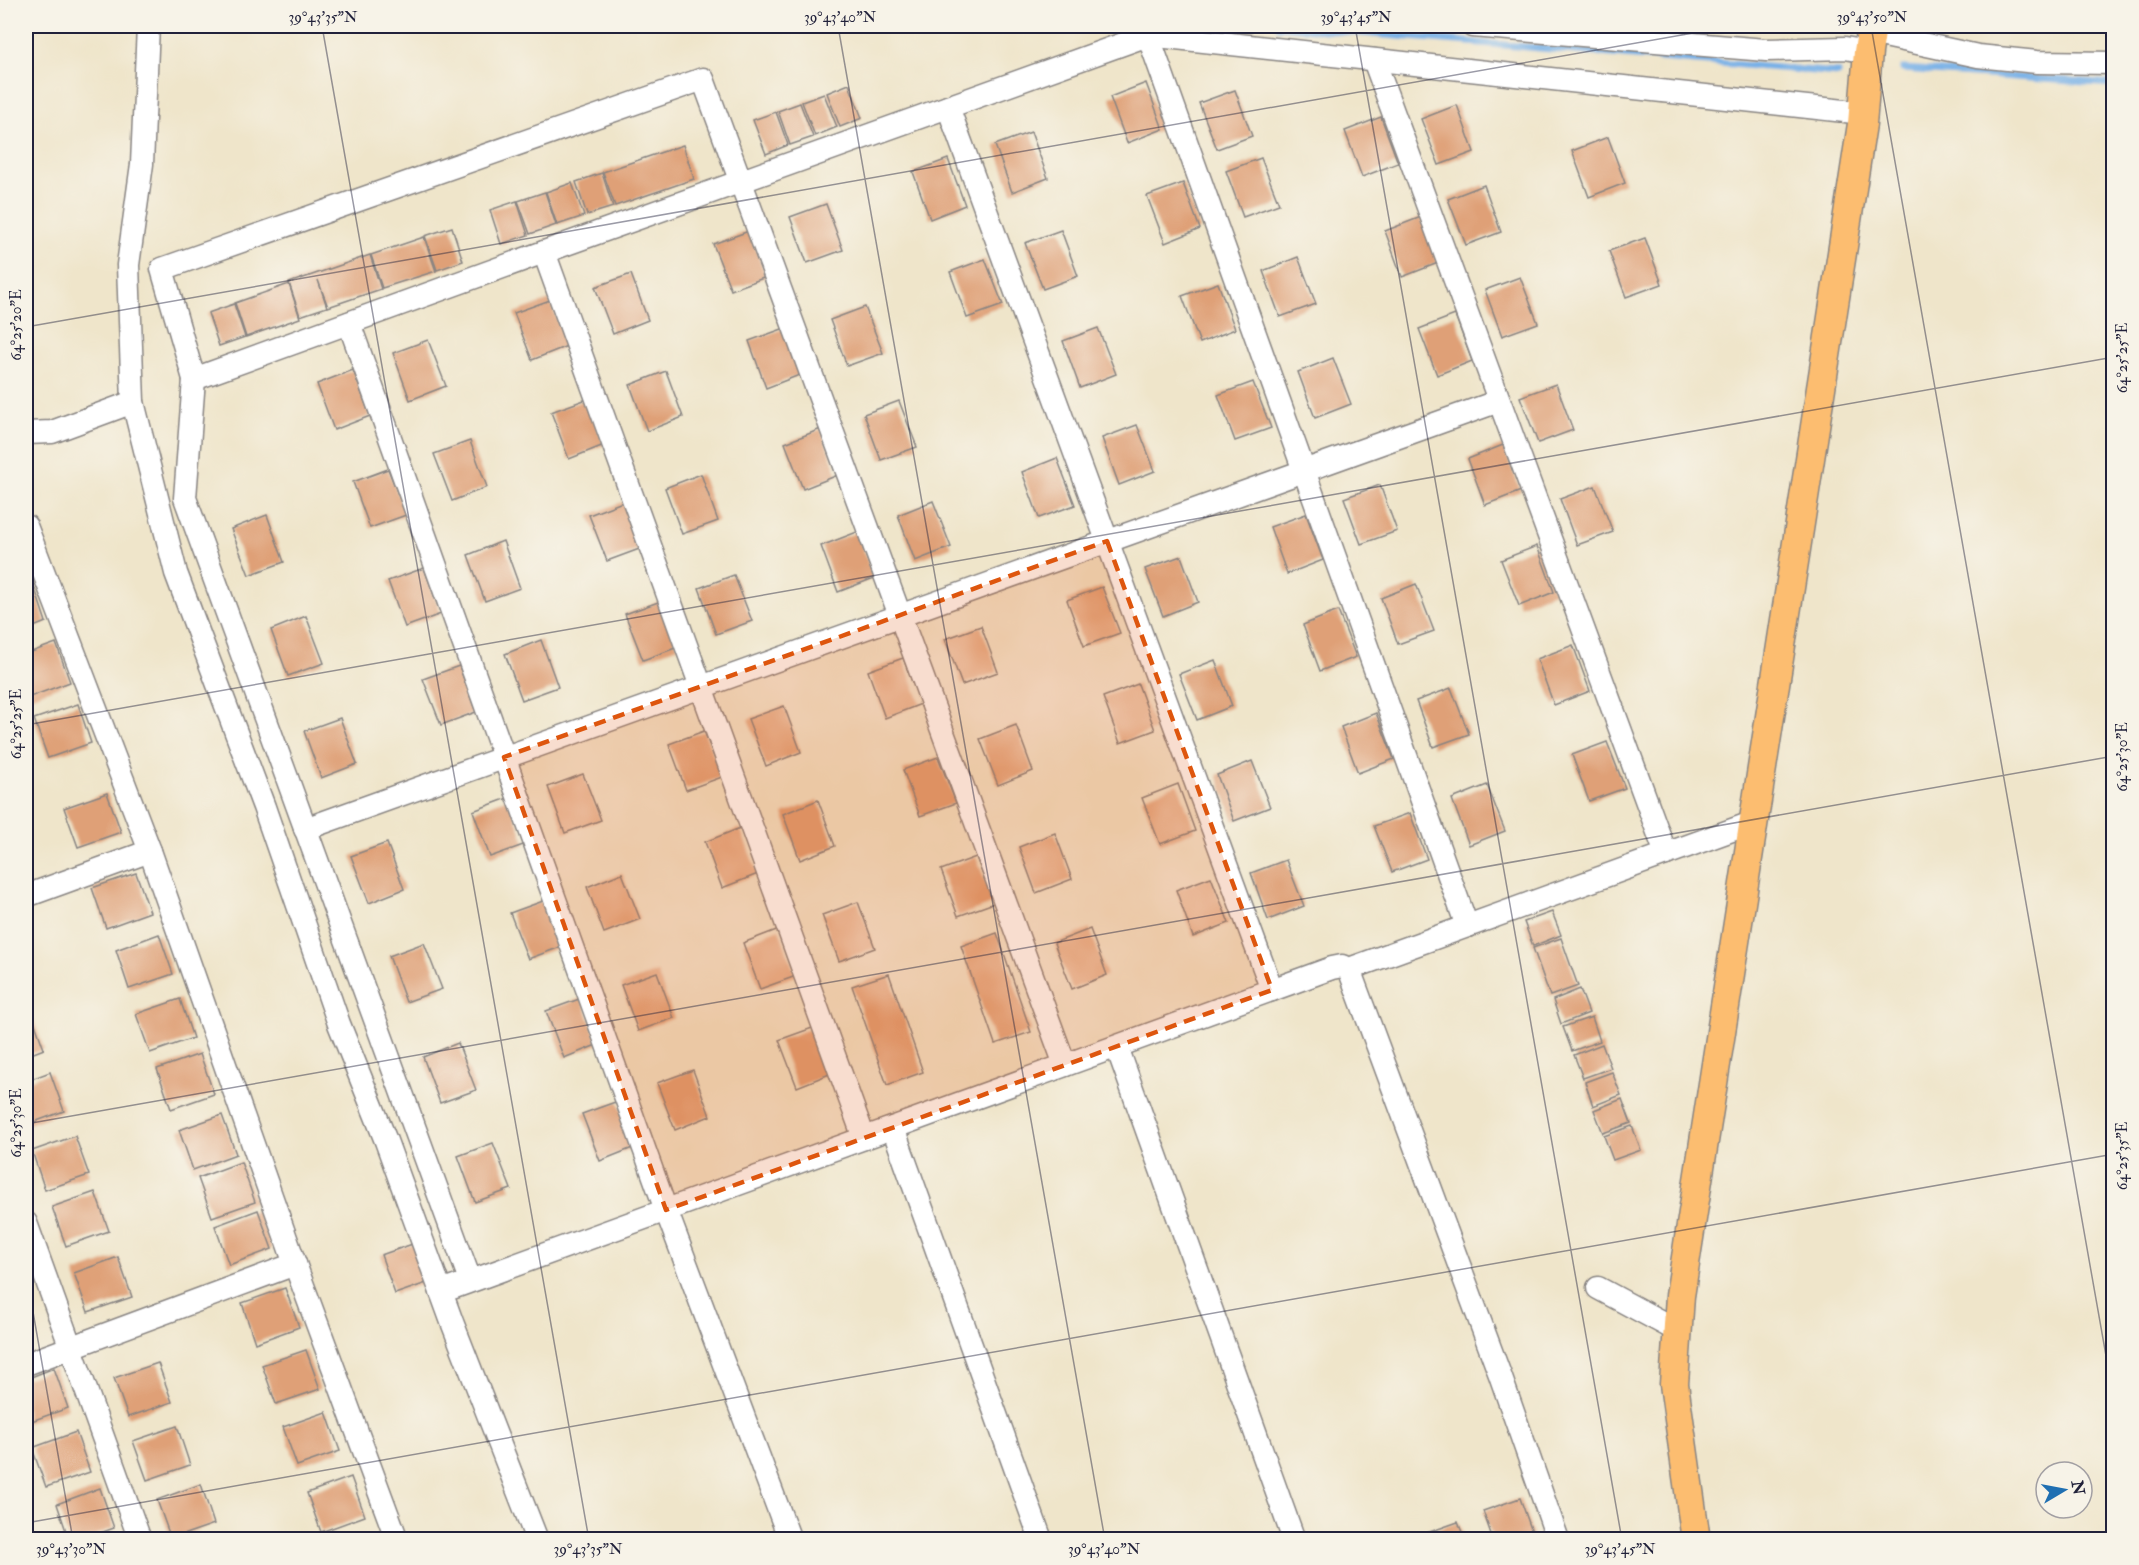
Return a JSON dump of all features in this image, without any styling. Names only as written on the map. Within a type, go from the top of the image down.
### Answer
[{"type":"main road","points":[[1696,1539],[1674,1384],[1680,1296],[1863,113],[1871,37]]},
{"type":"street","points":[[148,26],[142,164],[128,265],[133,402],[176,573],[264,807],[339,1024],[386,1141],[441,1292],[537,1539]]},
{"type":"street","points":[[1483,26],[1767,50],[1845,48],[1871,37],[1978,56],[2037,62],[2114,63]]},
{"type":"street","points":[[1148,35],[1467,926]]},
{"type":"street","points":[[194,379],[1148,35],[1863,113]]},
{"type":"street","points":[[1374,60],[1666,854]]},
{"type":"street","points":[[470,1280],[185,498],[194,379],[162,269],[703,79],[1065,1065]]},
{"type":"street","points":[[948,107],[1272,990]]},
{"type":"street","points":[[544,252],[864,1138]]},
{"type":"street","points":[[349,323],[666,1210],[790,1539]]},
{"type":"street","points":[[305,828],[1499,401]]},
{"type":"street","points":[[26,433],[52,432],[133,402]]},
{"type":"street","points":[[26,526],[150,850],[296,1264],[397,1539]]},
{"type":"street","points":[[441,1292],[1332,968],[1342,966],[1349,969],[1754,822]]},
{"type":"street","points":[[26,896],[150,850]]},
{"type":"street","points":[[1349,969],[1500,1375],[1558,1539]]},
{"type":"street","points":[[1117,1047],[1294,1539]]},
{"type":"street","points":[[893,1128],[1041,1539]]},
{"type":"street","points":[[26,1223],[140,1539]]},
{"type":"street","points":[[26,1364],[296,1264]]},
{"type":"street","points":[[1598,1288],[1678,1330]]},
{"type":"highlighted area","points":[[1107,541],[1272,990],[666,1210],[504,757]]},
{"type":"building","points":[[1146,83],[1163,129],[1127,143],[1110,97]]},
{"type":"building","points":[[849,84],[862,118],[840,127],[827,93]]},
{"type":"building","points":[[1235,90],[1252,136],[1217,149],[1199,103]]},
{"type":"building","points":[[824,94],[837,127],[815,136],[802,102]]},
{"type":"building","points":[[800,103],[813,137],[790,145],[778,111]]},
{"type":"building","points":[[1457,105],[1474,152],[1439,165],[1421,119]]},
{"type":"building","points":[[776,112],[788,145],[766,154],[753,120]]},
{"type":"building","points":[[1381,117],[1398,163],[1362,177],[1345,131]]},
{"type":"building","points":[[1031,132],[1048,178],[1012,192],[995,145]]},
{"type":"building","points":[[1608,137],[1625,183],[1589,197],[1572,151]]},
{"type":"building","points":[[683,145],[694,179],[615,206],[603,172]]},
{"type":"building","points":[[1261,158],[1279,204],[1243,217],[1226,171]]},
{"type":"building","points":[[948,159],[965,205],[930,219],[913,172]]},
{"type":"building","points":[[602,173],[613,207],[587,215],[576,182]]},
{"type":"building","points":[[572,183],[584,216],[557,225],[546,192]]},
{"type":"building","points":[[1183,183],[1200,229],[1165,243],[1147,196]]},
{"type":"building","points":[[1484,185],[1501,232],[1466,245],[1448,199]]},
{"type":"building","points":[[545,192],[556,225],[530,234],[518,201]]},
{"type":"building","points":[[517,201],[528,235],[501,244],[490,210]]},
{"type":"building","points":[[826,204],[843,250],[807,263],[790,217]]},
{"type":"building","points":[[1421,217],[1438,263],[1402,277],[1385,231]]},
{"type":"building","points":[[452,227],[463,261],[437,270],[425,236]]},
{"type":"building","points":[[1061,230],[1078,276],[1043,289],[1025,243]]},
{"type":"building","points":[[749,231],[766,277],[731,290],[713,244]]},
{"type":"building","points":[[424,237],[436,271],[382,288],[371,255]]},
{"type":"building","points":[[1645,238],[1662,284],[1626,297],[1609,251]]},
{"type":"building","points":[[370,255],[381,289],[328,307],[318,280],[327,307],[300,316],[289,283]]},
{"type":"building","points":[[1298,257],[1316,304],[1280,317],[1263,271]]},
{"type":"building","points":[[985,259],[1003,305],[967,318],[950,272]]},
{"type":"building","points":[[631,274],[648,320],[613,334],[595,287]]},
{"type":"building","points":[[1520,277],[1538,323],[1502,336],[1485,290]]},
{"type":"building","points":[[1218,283],[1235,329],[1200,343],[1182,296]]},
{"type":"building","points":[[289,284],[300,318],[246,337],[235,303]]},
{"type":"building","points":[[550,300],[567,346],[532,360],[514,313]]},
{"type":"building","points":[[234,304],[245,337],[219,346],[208,313]]},
{"type":"building","points":[[865,307],[883,353],[847,366],[830,320]]},
{"type":"building","points":[[1455,315],[1472,361],[1437,375],[1419,329]]},
{"type":"building","points":[[785,328],[802,374],[766,388],[749,341]]},
{"type":"building","points":[[1098,328],[1116,374],[1080,388],[1063,341]]},
{"type":"building","points":[[428,340],[446,386],[410,400],[393,353]]},
{"type":"building","points":[[1333,358],[1351,404],[1315,418],[1298,372]]},
{"type":"building","points":[[353,370],[370,416],[334,430],[317,384]]},
{"type":"building","points":[[666,371],[683,417],[647,431],[630,385]]},
{"type":"building","points":[[1253,382],[1271,428],[1235,441],[1218,395]]},
{"type":"building","points":[[1556,384],[1573,430],[1538,443],[1520,397]]},
{"type":"building","points":[[587,399],[604,445],[569,459],[551,412]]},
{"type":"building","points":[[899,401],[917,447],[881,460],[864,414]]},
{"type":"building","points":[[1137,425],[1155,471],[1119,485],[1102,438]]},
{"type":"building","points":[[821,429],[838,475],[803,489],[785,443]]},
{"type":"building","points":[[470,441],[487,487],[452,501],[434,454]]},
{"type":"building","points":[[1503,445],[1521,491],[1485,505],[1468,459]]},
{"type":"building","points":[[1057,458],[1075,505],[1039,518],[1022,472]]},
{"type":"building","points":[[388,469],[406,515],[370,528],[353,482]]},
{"type":"building","points":[[701,474],[718,521],[682,534],[665,488]]},
{"type":"building","points":[[1380,485],[1397,531],[1361,544],[1344,498]]},
{"type":"building","points":[[1595,486],[1613,532],[1577,545],[1560,499]]},
{"type":"building","points":[[625,501],[642,548],[607,561],[589,515]]},
{"type":"building","points":[[933,501],[951,547],[915,561],[898,515]]},
{"type":"building","points":[[1306,514],[1323,560],[1287,574],[1270,527]]},
{"type":"building","points":[[267,515],[284,562],[249,575],[231,529]]},
{"type":"building","points":[[857,532],[874,578],[838,592],[821,546]]},
{"type":"building","points":[[503,541],[520,588],[485,601],[468,555]]},
{"type":"building","points":[[1537,546],[1554,592],[1519,606],[1501,560]]},
{"type":"building","points":[[1181,556],[1198,602],[1163,616],[1145,569]]},
{"type":"building","points":[[424,568],[441,614],[405,627],[388,581]]},
{"type":"building","points":[[734,575],[752,621],[716,634],[699,588]]},
{"type":"building","points":[[33,583],[46,622],[26,630],[26,586]]},
{"type":"building","points":[[1416,584],[1434,631],[1398,644],[1381,598]]},
{"type":"building","points":[[1102,587],[1120,633],[1084,646],[1067,600]]},
{"type":"building","points":[[661,601],[678,647],[643,660],[625,614]]},
{"type":"building","points":[[1338,611],[1356,657],[1320,671],[1303,625]]},
{"type":"building","points":[[306,616],[324,663],[288,676],[271,630]]},
{"type":"building","points":[[981,626],[998,672],[962,685],[945,639]]},
{"type":"building","points":[[541,640],[558,687],[522,700],[505,654]]},
{"type":"building","points":[[56,643],[70,682],[27,698],[26,654]]},
{"type":"building","points":[[1573,645],[1590,691],[1554,705],[1537,659]]},
{"type":"building","points":[[903,658],[921,704],[885,718],[868,671]]},
{"type":"building","points":[[1215,660],[1232,706],[1197,720],[1179,674]]},
{"type":"building","points":[[459,666],[476,712],[441,725],[423,679]]},
{"type":"building","points":[[1138,684],[1155,730],[1120,743],[1103,697]]},
{"type":"building","points":[[1451,688],[1469,734],[1433,747],[1416,701]]},
{"type":"building","points":[[78,704],[91,743],[48,758],[34,719]]},
{"type":"building","points":[[784,706],[801,752],[766,766],[748,719]]},
{"type":"building","points":[[1376,713],[1394,759],[1358,773],[1341,727]]},
{"type":"building","points":[[340,718],[357,764],[321,778],[304,731]]},
{"type":"building","points":[[1016,725],[1033,771],[998,785],[980,739]]},
{"type":"building","points":[[704,731],[722,777],[686,790],[669,744]]},
{"type":"building","points":[[1607,742],[1625,788],[1589,801],[1572,755]]},
{"type":"building","points":[[938,757],[956,803],[920,816],[903,770]]},
{"type":"building","points":[[1252,761],[1270,807],[1234,821],[1217,775]]},
{"type":"building","points":[[583,774],[601,820],[565,833],[548,787]]},
{"type":"building","points":[[1178,784],[1195,831],[1160,844],[1142,798]]},
{"type":"building","points":[[1487,785],[1505,831],[1469,845],[1452,799]]},
{"type":"building","points":[[107,793],[121,832],[78,847],[64,808]]},
{"type":"building","points":[[508,798],[526,844],[490,857],[473,811]]},
{"type":"building","points":[[818,800],[835,846],[800,860],[783,814]]},
{"type":"building","points":[[1410,813],[1427,859],[1392,872],[1374,826]]},
{"type":"building","points":[[740,828],[758,874],[722,888],[705,842]]},
{"type":"building","points":[[1055,833],[1072,879],[1036,893],[1019,847]]},
{"type":"building","points":[[387,843],[404,889],[369,903],[351,856]]},
{"type":"building","points":[[976,857],[994,903],[958,916],[941,870]]},
{"type":"building","points":[[1286,860],[1304,906],[1268,920],[1251,873]]},
{"type":"building","points":[[136,873],[150,912],[106,928],[92,888]]},
{"type":"building","points":[[622,873],[640,919],[604,933],[587,887]]},
{"type":"building","points":[[1211,877],[1229,923],[1193,937],[1176,890]]},
{"type":"building","points":[[546,900],[563,946],[528,959],[510,913]]},
{"type":"building","points":[[858,902],[875,948],[839,961],[822,915]]},
{"type":"building","points":[[1552,912],[1561,935],[1533,946],[1524,922]]},
{"type":"building","points":[[779,929],[796,976],[760,989],[743,943]]},
{"type":"building","points":[[1090,929],[1107,975],[1072,989],[1054,943]]},
{"type":"building","points":[[997,933],[1031,1032],[995,1044],[961,946]]},
{"type":"building","points":[[159,934],[173,974],[129,989],[116,950]]},
{"type":"building","points":[[1561,938],[1578,986],[1550,996],[1533,948]]},
{"type":"building","points":[[424,943],[442,989],[406,1002],[389,956]]},
{"type":"building","points":[[657,972],[674,1018],[638,1031],[621,985]]},
{"type":"building","points":[[889,974],[923,1072],[887,1085],[852,986]]},
{"type":"building","points":[[1580,989],[1589,1013],[1561,1024],[1553,1000]]},
{"type":"building","points":[[582,998],[599,1044],[564,1058],[546,1011]]},
{"type":"building","points":[[180,999],[193,1038],[150,1053],[136,1014]]},
{"type":"building","points":[[30,1010],[44,1049],[26,1056],[26,1012]]},
{"type":"building","points":[[1592,1017],[1600,1041],[1572,1051],[1563,1027]]},
{"type":"building","points":[[815,1027],[832,1073],[797,1087],[779,1040]]},
{"type":"building","points":[[458,1043],[476,1090],[440,1103],[423,1057]]},
{"type":"building","points":[[1602,1044],[1611,1068],[1583,1078],[1574,1055]]},
{"type":"building","points":[[200,1054],[214,1094],[171,1109],[157,1069]]},
{"type":"building","points":[[693,1070],[710,1116],[675,1130],[657,1083]]},
{"type":"building","points":[[50,1072],[64,1111],[26,1125],[26,1081]]},
{"type":"building","points":[[1612,1072],[1621,1095],[1593,1106],[1585,1082]]},
{"type":"building","points":[[1622,1099],[1631,1123],[1603,1133],[1594,1110]]},
{"type":"building","points":[[618,1101],[635,1147],[600,1161],[582,1114]]},
{"type":"building","points":[[222,1115],[236,1154],[193,1170],[179,1130]]},
{"type":"building","points":[[1632,1126],[1641,1150],[1613,1160],[1604,1136]]},
{"type":"building","points":[[75,1136],[89,1175],[45,1190],[32,1151]]},
{"type":"building","points":[[493,1143],[511,1189],[475,1202],[458,1156]]},
{"type":"building","points":[[241,1162],[255,1202],[212,1217],[198,1178]]},
{"type":"building","points":[[95,1192],[109,1231],[66,1246],[52,1207]]},
{"type":"building","points":[[258,1210],[272,1249],[229,1265],[215,1226]]},
{"type":"building","points":[[424,1240],[438,1279],[395,1294],[381,1255]]},
{"type":"building","points":[[118,1257],[132,1297],[88,1312],[74,1273]]},
{"type":"building","points":[[285,1288],[299,1327],[255,1343],[242,1303]]},
{"type":"building","points":[[306,1350],[320,1389],[276,1404],[262,1365]]},
{"type":"building","points":[[158,1363],[172,1402],[128,1417],[114,1378]]},
{"type":"building","points":[[54,1368],[68,1408],[26,1423],[26,1379]]},
{"type":"building","points":[[326,1412],[340,1451],[297,1466],[283,1427]]},
{"type":"building","points":[[177,1426],[190,1465],[147,1480],[133,1441]]},
{"type":"building","points":[[76,1432],[90,1472],[46,1487],[32,1448]]},
{"type":"building","points":[[351,1477],[365,1516],[321,1532],[307,1493]]},
{"type":"building","points":[[201,1484],[214,1524],[171,1539],[157,1500]]},
{"type":"building","points":[[100,1488],[114,1528],[81,1540],[69,1540],[57,1504]]},
{"type":"building","points":[[1520,1498],[1535,1540],[1493,1540],[1483,1511]]},
{"type":"building","points":[[1458,1522],[1465,1540],[1423,1540],[1421,1535]]},
{"type":"waterway","points":[[1279,26],[1838,73]]},
{"type":"waterway","points":[[1903,69],[2114,84]]}]
